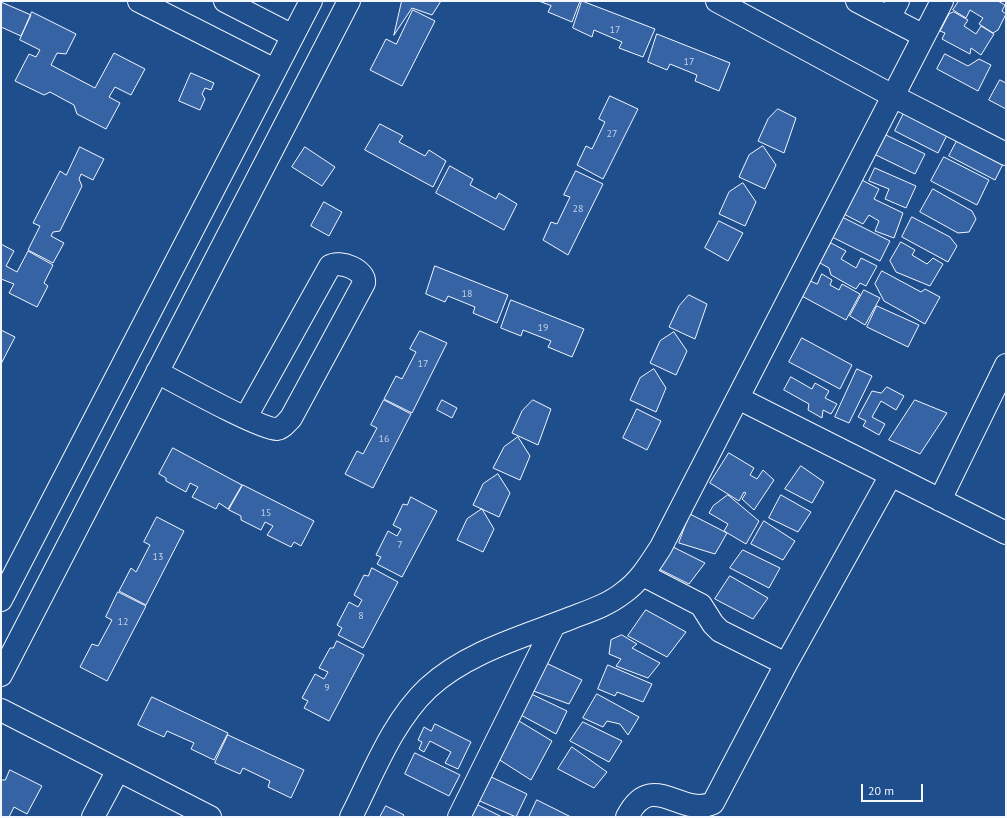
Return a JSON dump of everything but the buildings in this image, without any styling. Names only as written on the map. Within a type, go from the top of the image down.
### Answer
[{"type":"street","points":[[139,1],[275,70]]},
{"type":"street","points":[[1,600],[311,1]]},
{"type":"street","points":[[1,675],[350,1]]},
{"type":"street","points":[[718,1],[893,96],[1006,154]]},
{"type":"street","points":[[856,1],[893,9],[924,36]]},
{"type":"street","points":[[351,817],[407,712],[428,688],[454,669],[483,654],[600,607],[623,593],[643,575],[661,547],[942,1]]},
{"type":"street","points":[[229,2],[293,36]]},
{"type":"street","points":[[157,372],[246,417],[269,428],[278,429],[285,425],[291,418],[364,283],[361,273],[340,263],[330,266],[246,417]]},
{"type":"street","points":[[940,500],[1006,365]]},
{"type":"street","points":[[738,398],[1006,533]]},
{"type":"street","points":[[627,817],[631,809],[638,803],[654,798],[689,814],[698,814],[706,810],[713,803],[786,664],[890,475]]},
{"type":"street","points":[[643,575],[701,605],[713,624],[720,631],[786,664]]},
{"type":"street","points":[[459,817],[554,625]]},
{"type":"street","points":[[1,710],[210,817]]},
{"type":"street","points":[[93,817],[118,770]]}]
